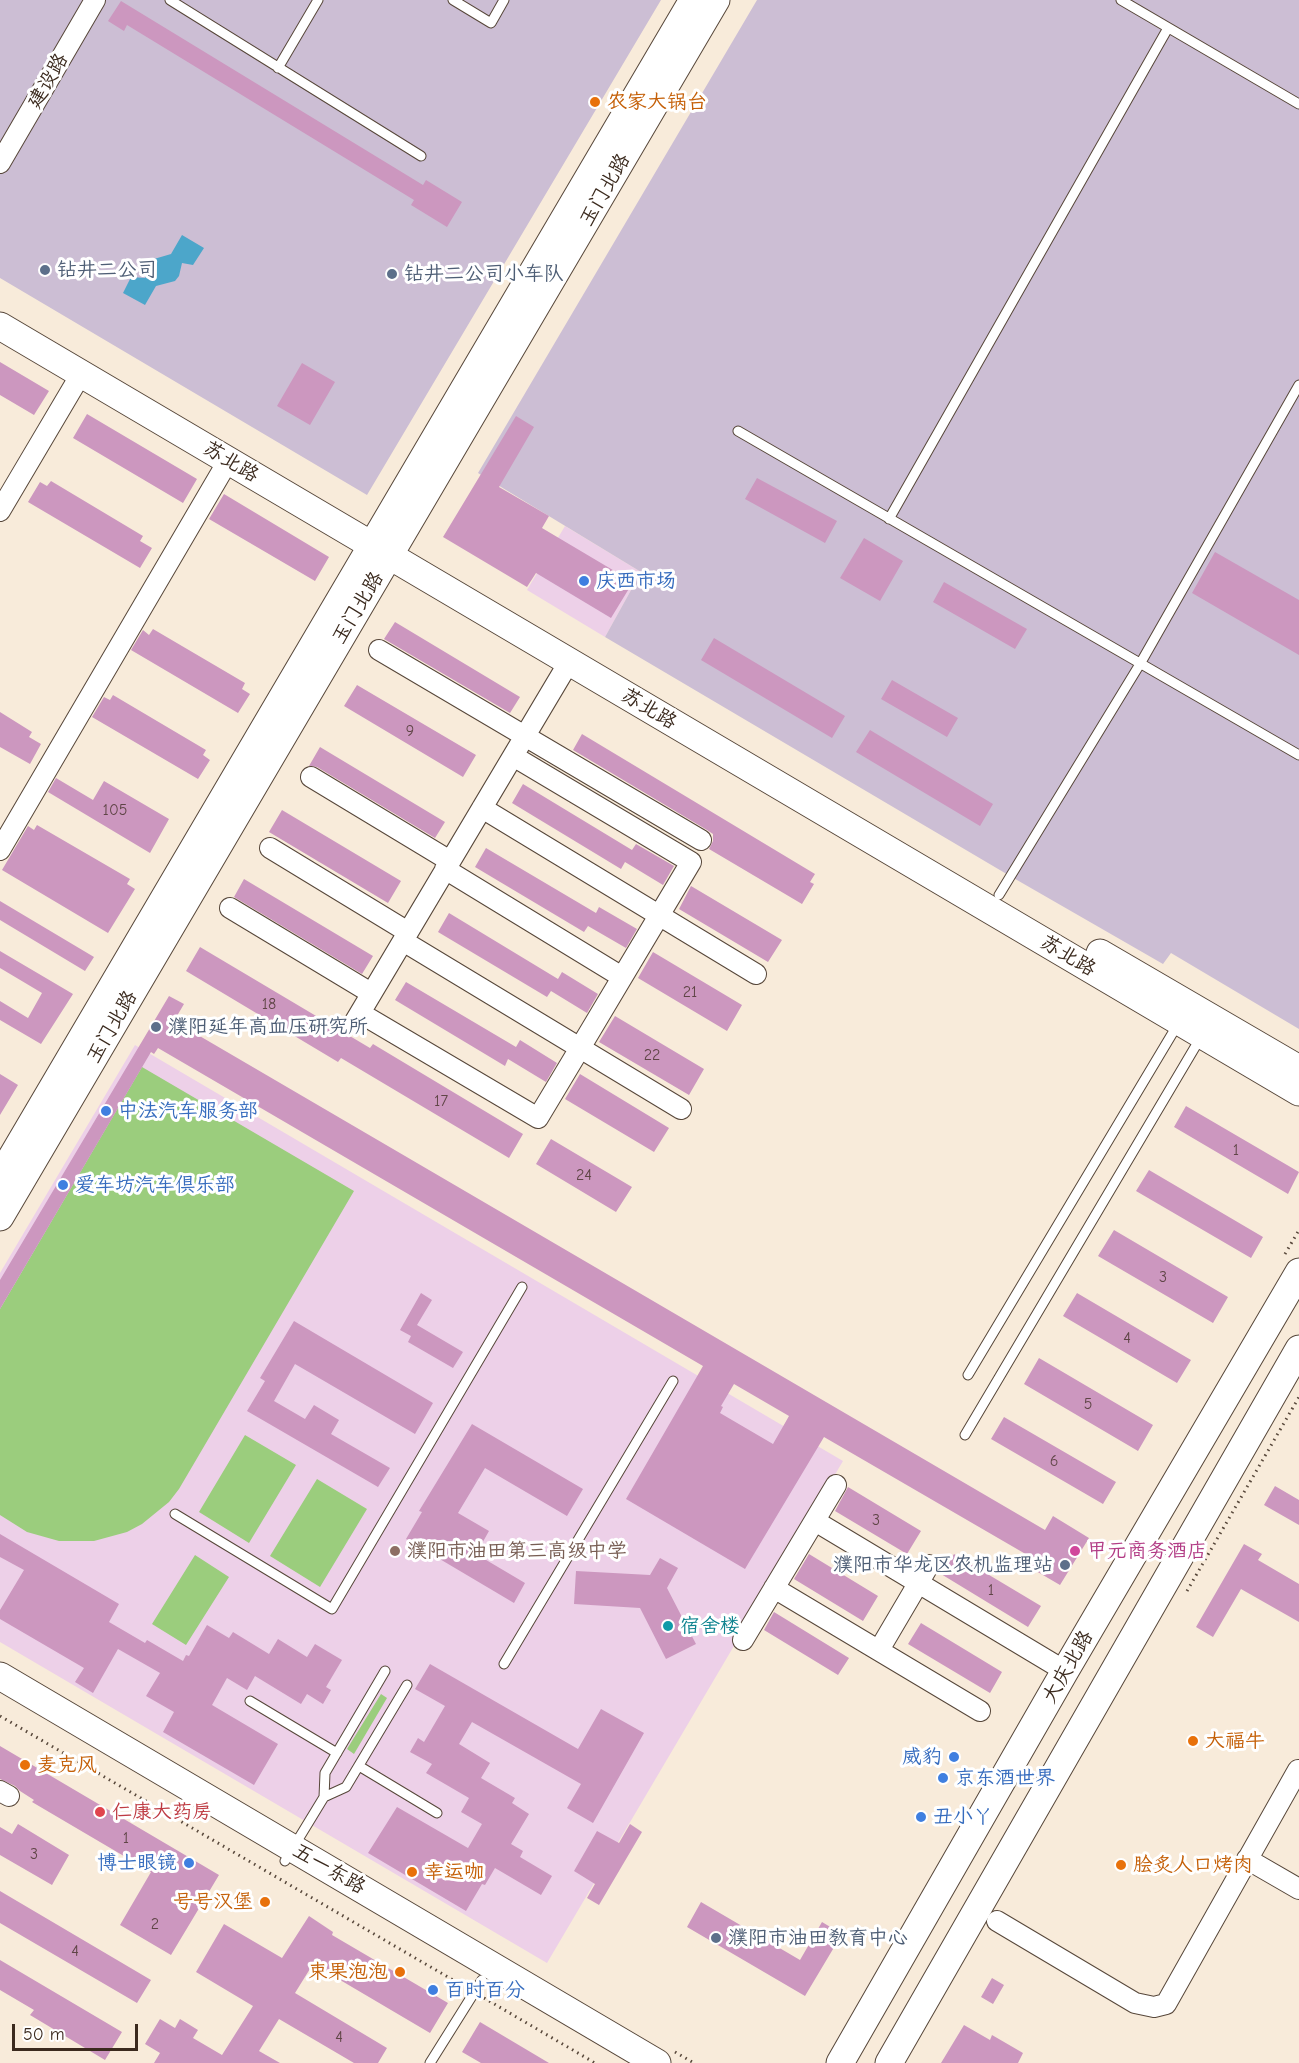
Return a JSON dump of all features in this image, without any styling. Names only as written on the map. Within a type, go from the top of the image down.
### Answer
[{"type":"street","name":"建设路","points":[[0,163],[95,0]]},
{"type":"street","name":"玉门北路","points":[[0,1217],[693,0]]},
{"type":"street","name":"玉门北路","points":[[0,1177],[716,0]]},
{"type":"street","name":"苏北路","points":[[0,308],[384,544],[569,662],[1299,1092]]},
{"type":"street","name":"苏北路","points":[[0,326],[228,460],[384,544],[1299,1069]]},
{"type":"street","points":[[0,511],[81,374]]},
{"type":"street","points":[[0,850],[228,460]]},
{"type":"street","points":[[379,650],[701,840]]},
{"type":"street","points":[[513,756],[691,862],[538,1118],[356,1018],[569,662]]},
{"type":"street","points":[[311,777],[622,977]]},
{"type":"street","points":[[482,808],[756,974]]},
{"type":"street","points":[[270,848],[580,1048],[681,1109]]},
{"type":"street","points":[[231,908],[372,993]]},
{"type":"street","name":"大庆北路","points":[[840,2063],[1065,1671],[1299,1272]]},
{"type":"street","points":[[889,2063],[1299,1349]]},
{"type":"street","points":[[743,1640],[836,1485]]},
{"type":"street","points":[[815,1521],[1065,1671]]},
{"type":"street","points":[[879,1650],[929,1565]]},
{"type":"street","points":[[774,1588],[980,1711]]},
{"type":"street","name":"五一东路","points":[[0,1676],[289,1855],[478,1986],[626,2063]]},
{"type":"street","name":"五一东路","points":[[0,1696],[289,1855],[657,2063]]},
{"type":"street","points":[[997,1921],[1135,2003],[1154,2007],[1166,2004],[1298,1770]]},
{"type":"street","points":[[1247,1859],[1299,1889]]},
{"type":"lane","points":[[170,0],[421,156]]},
{"type":"lane","points":[[278,68],[318,0]]},
{"type":"lane","points":[[453,0],[491,23],[504,0]]},
{"type":"lane","points":[[1121,0],[1299,104]]},
{"type":"lane","points":[[889,519],[1168,28]]},
{"type":"lane","points":[[999,895],[1140,664],[1299,386]]},
{"type":"lane","points":[[738,431],[1299,755]]},
{"type":"lane","points":[[968,1375],[1179,1022]]},
{"type":"lane","points":[[964,1435],[1202,1035]]},
{"type":"lane","points":[[175,1514],[332,1609],[522,1287]]},
{"type":"lane","points":[[504,1665],[673,1381]]},
{"type":"lane","points":[[289,1855],[324,1797],[325,1773],[385,1671]]},
{"type":"lane","points":[[324,1797],[346,1787],[407,1684]]},
{"type":"lane","points":[[250,1701],[337,1753]]},
{"type":"lane","points":[[359,1766],[437,1812]]},
{"type":"lane","points":[[430,2063],[478,1986]]},
{"type":"path","points":[[0,1716],[478,1986],[595,2063]]},
{"type":"shaded area","name":"钻井二公司","points":[[0,0],[661,0],[367,495],[0,278]]},
{"type":"shaded area","points":[[757,0],[1299,0],[1299,1029],[1171,953],[1163,964],[605,637],[641,572],[478,473]]},
{"type":"shaded area","name":"庆西市场","points":[[565,526],[641,572],[605,637],[527,590]]},
{"type":"shaded area","name":"濮阳市油田第三高级中学","points":[[135,1045],[843,1461],[547,1963],[0,1642],[0,1273]]},
{"type":"green space","points":[[142,1067],[354,1191],[179,1489],[169,1502],[142,1524],[127,1532],[94,1541],[59,1541],[27,1532],[0,1515],[0,1309]]},
{"type":"green space","points":[[245,1435],[296,1465],[249,1543],[199,1512]]},
{"type":"green space","points":[[317,1479],[367,1509],[320,1587],[270,1556]]},
{"type":"green space","points":[[195,1555],[229,1577],[186,1645],[152,1624]]},
{"type":"green space","points":[[381,1694],[387,1698],[354,1754],[347,1749]]},
{"type":"water","points":[[182,235],[204,248],[193,265],[182,263],[179,276],[175,281],[156,286],[145,305],[123,293],[131,277],[145,278],[154,259],[171,254]]},
{"type":"building","points":[[121,1],[423,185],[426,180],[462,202],[447,227],[411,205],[414,200],[127,25],[124,31],[108,21]]},
{"type":"building","points":[[0,362],[49,391],[34,415],[0,395]]},
{"type":"building","points":[[302,363],[335,382],[310,425],[277,406]]},
{"type":"building","points":[[87,414],[197,479],[183,503],[73,438]]},
{"type":"building","points":[[516,416],[534,427],[499,487],[549,516],[542,528],[633,582],[611,618],[536,573],[527,587],[443,537]]},
{"type":"building","points":[[757,478],[837,521],[825,543],[745,499]]},
{"type":"building","points":[[51,481],[143,536],[140,541],[152,548],[140,568],[28,502],[40,482],[47,486]]},
{"type":"building","points":[[224,494],[329,557],[315,581],[209,519]]},
{"type":"building","points":[[864,538],[903,561],[880,601],[840,578]]},
{"type":"building","points":[[1215,552],[1299,600],[1299,655],[1192,593]]},
{"type":"building","points":[[944,582],[1027,629],[1015,649],[933,602]]},
{"type":"building","points":[[395,622],[520,697],[510,713],[384,639]]},
{"type":"building","points":[[153,629],[245,683],[242,689],[250,694],[238,713],[131,650],[143,630],[149,635]]},
{"type":"building","points":[[714,638],[845,716],[832,738],[701,660]]},
{"type":"building","points":[[892,680],[958,718],[947,737],[881,699]]},
{"type":"building","points":[[357,685],[476,755],[463,777],[344,706]]},
{"type":"building","points":[[113,695],[206,750],[203,755],[210,760],[198,779],[92,717],[104,697],[110,700]]},
{"type":"building","points":[[0,712],[32,732],[29,737],[41,744],[30,764],[0,747]]},
{"type":"building","points":[[870,730],[993,804],[980,826],[856,752]]},
{"type":"building","points":[[582,734],[815,874],[810,882],[814,884],[802,904],[709,849],[713,841],[713,834],[573,750]]},
{"type":"building","points":[[320,747],[445,822],[435,838],[317,767],[309,766]]},
{"type":"building","points":[[56,778],[93,800],[104,781],[169,819],[150,853],[48,792]]},
{"type":"building","points":[[523,784],[632,850],[636,844],[674,866],[663,885],[625,862],[621,869],[512,803]]},
{"type":"building","points":[[282,810],[401,881],[388,903],[269,832]]},
{"type":"building","points":[[37,825],[130,879],[127,884],[135,889],[108,933],[2,870],[28,826],[34,830]]},
{"type":"building","points":[[486,848],[596,913],[599,907],[637,929],[626,948],[588,926],[584,932],[475,867]]},
{"type":"building","points":[[244,879],[373,956],[362,974],[234,897]]},
{"type":"building","points":[[691,886],[782,940],[768,962],[679,909]]},
{"type":"building","points":[[0,901],[94,957],[85,971],[0,920]]},
{"type":"building","points":[[449,913],[558,979],[562,972],[598,994],[587,1013],[551,991],[547,997],[438,932]]},
{"type":"building","points":[[200,947],[370,1048],[373,1044],[523,1134],[509,1158],[341,1058],[338,1062],[186,971]]},
{"type":"building","points":[[0,951],[73,994],[41,1044],[0,1020],[0,1001],[28,1018],[42,993],[0,968]]},
{"type":"building","points":[[653,952],[742,1005],[727,1031],[638,978]]},
{"type":"building","points":[[406,982],[516,1047],[520,1040],[557,1063],[546,1082],[508,1059],[505,1066],[395,1000]]},
{"type":"building","points":[[169,996],[184,1004],[174,1021],[1045,1530],[1053,1516],[1089,1538],[1060,1585],[1024,1564],[1029,1556],[824,1437],[745,1569],[626,1499],[703,1366],[158,1048],[154,1054],[151,1052],[0,1309],[0,1280]],"holes":[[[734,1384],[789,1416],[773,1444],[720,1413],[723,1407],[721,1406]]]},
{"type":"building","points":[[615,1016],[704,1069],[689,1095],[599,1042]]},
{"type":"building","points":[[0,1074],[18,1085],[0,1115]]},
{"type":"building","points":[[580,1074],[669,1128],[654,1152],[565,1099]]},
{"type":"building","points":[[1186,1106],[1299,1172],[1288,1194],[1174,1127]]},
{"type":"building","points":[[551,1139],[632,1187],[616,1212],[536,1164]]},
{"type":"building","points":[[1149,1170],[1263,1237],[1251,1258],[1136,1191]]},
{"type":"building","points":[[1114,1230],[1228,1297],[1213,1323],[1098,1256]]},
{"type":"building","points":[[421,1293],[432,1300],[417,1325],[463,1352],[453,1368],[408,1342],[411,1336],[400,1330]]},
{"type":"building","points":[[1077,1293],[1191,1360],[1177,1383],[1063,1316]]},
{"type":"building","points":[[294,1321],[433,1403],[415,1434],[295,1364],[274,1401],[305,1419],[314,1405],[339,1420],[331,1434],[390,1468],[378,1487],[247,1411],[265,1381],[260,1378]]},
{"type":"building","points":[[1039,1358],[1153,1425],[1138,1451],[1024,1384]]},
{"type":"building","points":[[1004,1417],[1116,1482],[1103,1504],[991,1439]]},
{"type":"building","points":[[472,1424],[583,1489],[567,1516],[485,1468],[458,1513],[489,1531],[476,1554],[525,1583],[514,1603],[406,1539],[422,1512],[419,1511]]},
{"type":"building","points":[[1275,1486],[1299,1500],[1299,1525],[1264,1505]]},
{"type":"building","points":[[848,1487],[921,1531],[907,1554],[835,1511]]},
{"type":"building","points":[[0,1534],[119,1604],[109,1622],[183,1661],[186,1655],[189,1656],[207,1625],[229,1638],[233,1632],[269,1654],[278,1639],[307,1657],[315,1644],[342,1660],[326,1687],[331,1690],[323,1704],[307,1694],[301,1704],[255,1676],[247,1690],[227,1678],[212,1705],[278,1744],[254,1785],[163,1732],[174,1712],[146,1696],[160,1673],[118,1649],[93,1693],[75,1682],[84,1668],[0,1619],[0,1610],[24,1570],[0,1557]]},
{"type":"building","points":[[1244,1544],[1262,1554],[1258,1560],[1299,1584],[1299,1622],[1241,1589],[1213,1637],[1196,1627]]},
{"type":"building","points":[[809,1554],[878,1596],[863,1621],[794,1579]]},
{"type":"building","points":[[954,1554],[1041,1606],[1028,1627],[941,1574]]},
{"type":"building","name":"宿舍楼","points":[[660,1558],[678,1568],[667,1588],[696,1644],[666,1659],[640,1608],[574,1604],[576,1571],[650,1575]]},
{"type":"building","points":[[774,1612],[849,1658],[838,1675],[764,1630]]},
{"type":"building","points":[[921,1623],[1002,1672],[990,1693],[908,1644]]},
{"type":"building","points":[[430,1664],[578,1749],[601,1709],[644,1733],[593,1823],[567,1808],[581,1784],[472,1722],[459,1744],[490,1763],[481,1778],[515,1798],[512,1803],[529,1814],[511,1844],[523,1851],[520,1857],[552,1876],[541,1895],[495,1868],[485,1885],[482,1884],[466,1911],[368,1853],[397,1807],[468,1848],[482,1824],[461,1812],[469,1798],[426,1773],[432,1764],[410,1752],[418,1738],[424,1742],[445,1706],[415,1689]]},
{"type":"building","points":[[0,1746],[219,1875],[171,1955],[120,1925],[151,1872],[32,1802],[34,1800],[15,1786],[0,1779]]},
{"type":"building","points":[[18,1824],[69,1855],[52,1885],[0,1855],[0,1827],[12,1834]]},
{"type":"building","points":[[630,1824],[642,1832],[599,1905],[587,1898],[595,1884],[574,1871],[597,1831],[619,1843]]},
{"type":"building","points":[[0,1891],[151,1980],[137,2003],[0,1923]]},
{"type":"building","points":[[701,1902],[800,1960],[822,1922],[842,1934],[805,1996],[687,1927]]},
{"type":"building","points":[[309,1916],[333,1932],[332,1935],[448,2003],[430,2033],[313,1964],[295,1993],[387,2048],[378,2063],[354,2063],[279,2019],[259,2051],[280,2063],[154,2063],[160,2053],[145,2044],[160,2019],[175,2028],[180,2019],[198,2030],[193,2038],[222,2055],[253,2006],[196,1972],[224,1924],[282,1958]]},
{"type":"building","points":[[0,1960],[122,2032],[105,2060],[30,2015],[34,2010],[0,1990]]},
{"type":"building","points":[[992,1978],[1004,1985],[993,2004],[981,1997]]},
{"type":"building","points":[[480,2022],[549,2063],[481,2063],[462,2052]]},
{"type":"building","points":[[964,2025],[990,2040],[992,2035],[1023,2053],[1018,2063],[941,2063]]},
{"type":"place","name":"农家大锅台","points":[[595,102]]},
{"type":"place","name":"钻井二公司","points":[[45,270]]},
{"type":"place","name":"钻井二公司小车队","points":[[392,274]]},
{"type":"place","name":"庆西市场","points":[[584,581]]},
{"type":"place","name":"濮阳延年高血压研究所","points":[[156,1027]]},
{"type":"place","name":"中法汽车服务部","points":[[106,1111]]},
{"type":"place","name":"爱车坊汽车俱乐部","points":[[63,1185]]},
{"type":"place","name":"濮阳市油田第三高级中学","points":[[395,1551]]},
{"type":"place","name":"甲元商务酒店","points":[[1075,1551]]},
{"type":"place","name":"濮阳市华龙区农机监理站","points":[[1065,1565]]},
{"type":"place","name":"宿舍楼","points":[[668,1626]]},
{"type":"place","name":"大福牛","points":[[1193,1741]]},
{"type":"place","name":"威豹","points":[[954,1757]]},
{"type":"place","name":"麦克风","points":[[25,1765]]},
{"type":"place","name":"京东酒世界","points":[[943,1778]]},
{"type":"place","name":"仁康大药房","points":[[100,1812]]},
{"type":"place","name":"丑小丫","points":[[921,1817]]},
{"type":"place","name":"博士眼镜","points":[[189,1863]]},
{"type":"place","name":"脍炙人口烤肉","points":[[1121,1865]]},
{"type":"place","name":"幸运咖","points":[[412,1872]]},
{"type":"place","name":"号号汉堡","points":[[265,1902]]},
{"type":"place","name":"濮阳市油田教育中心","points":[[716,1938]]},
{"type":"place","name":"束果泡泡","points":[[400,1972]]},
{"type":"place","name":"百时百分","points":[[433,1990]]}]
